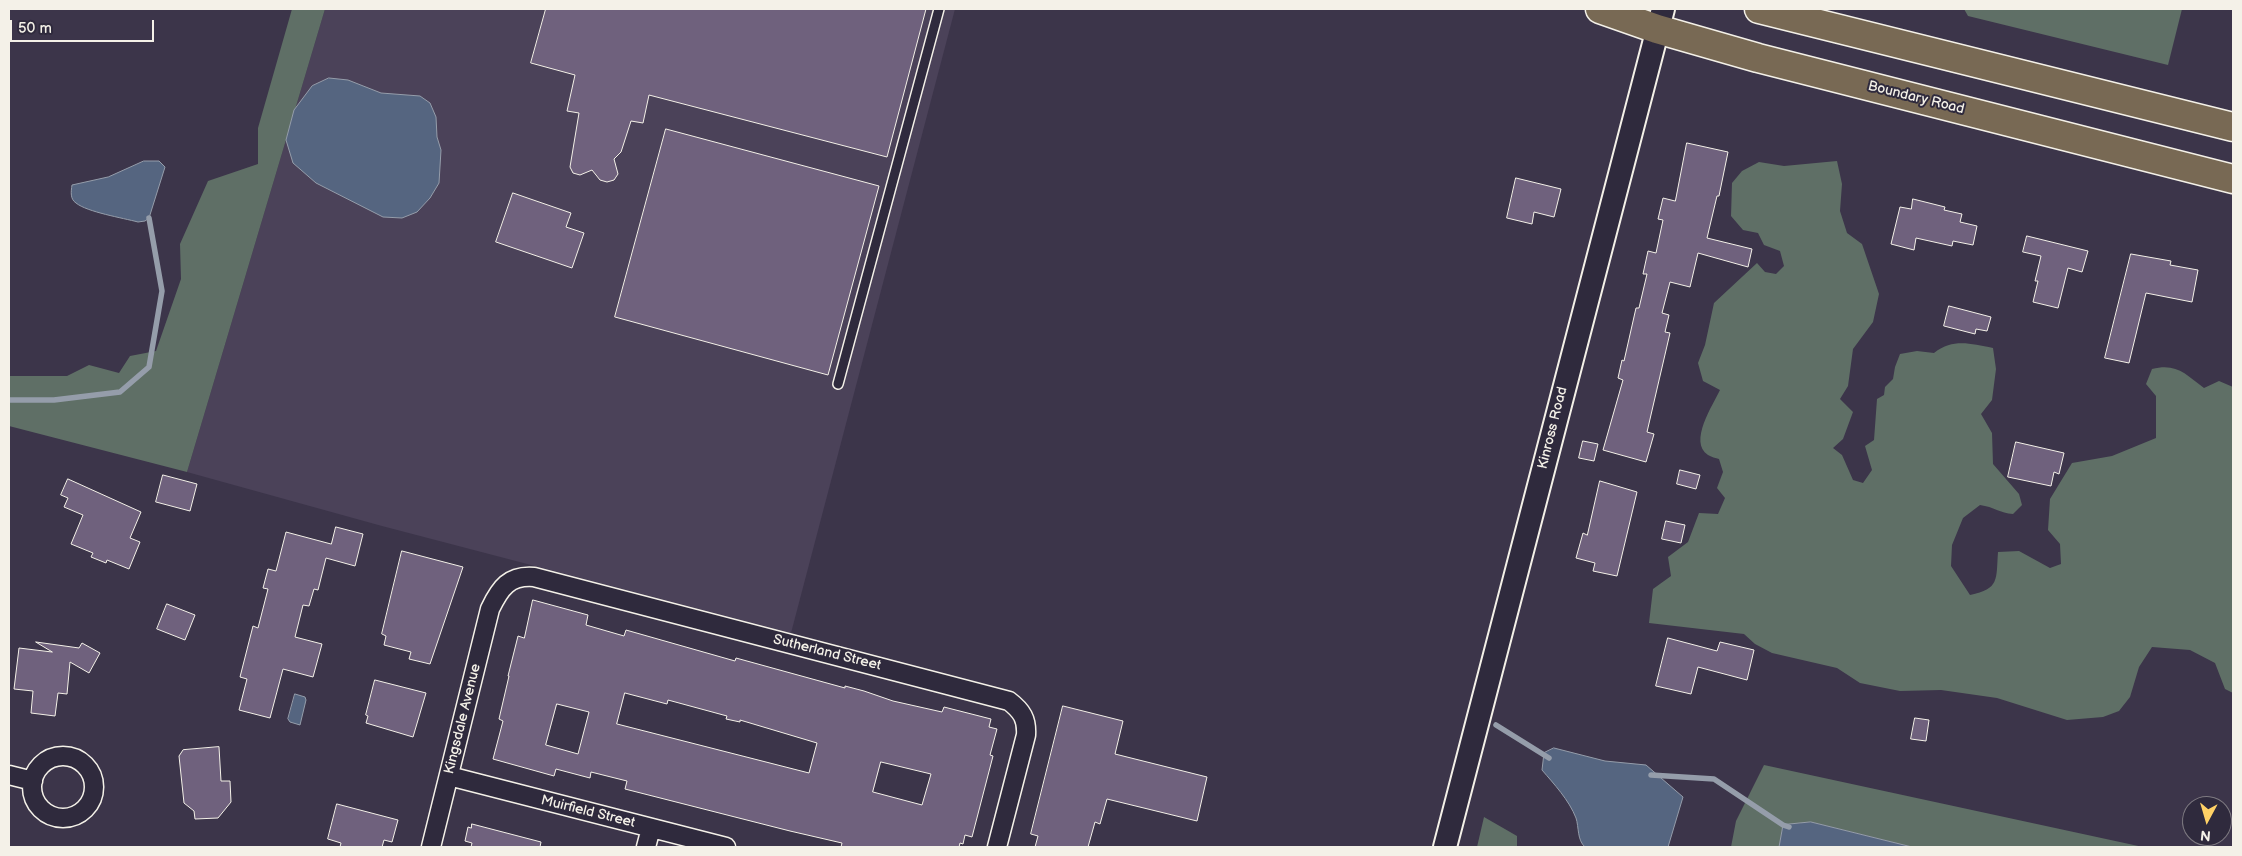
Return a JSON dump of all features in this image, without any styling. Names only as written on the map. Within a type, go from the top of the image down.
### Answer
[{"type":"highway","name":"Boundary Road","points":[[1600,9],[1660,19],[1758,58],[2233,179]]},
{"type":"highway","points":[[1758,9],[2233,127]]},
{"type":"street","name":"Kinross Road","points":[[1445,847],[1660,19]]},
{"type":"street","name":"Sutherland Street","points":[[498,592],[508,582],[522,576],[534,577],[1009,701],[1020,710],[1027,723],[1026,735],[997,847]]},
{"type":"street","name":"Kingsdale Avenue","points":[[431,847],[490,609],[498,592]]},
{"type":"street","points":[[9,775],[33,781]]},
{"type":"street","name":"Muirfield Street","points":[[449,776],[726,847]]},
{"type":"street","points":[[646,847],[651,828]]},
{"type":"lane","points":[[838,384],[939,9]]},
{"type":"shaded area","points":[[325,9],[955,9],[791,633],[382,526],[187,472]]},
{"type":"green space","points":[[292,9],[325,9],[187,472],[9,426],[9,376],[67,376],[89,365],[119,373],[130,356],[156,351],[181,279],[180,244],[208,181],[258,164],[258,128]]},
{"type":"green space","points":[[1964,9],[2182,9],[2168,65],[1968,16]]},
{"type":"green space","points":[[1837,161],[1842,184],[1840,211],[1847,233],[1862,244],[1879,294],[1873,322],[1853,349],[1848,386],[1840,399],[1853,412],[1843,439],[1833,448],[1842,455],[1853,480],[1863,483],[1872,470],[1865,446],[1874,440],[1877,399],[1884,395],[1885,387],[1893,379],[1900,354],[1917,351],[1934,353],[1948,345],[1962,343],[1993,348],[1996,369],[1992,400],[1981,414],[1992,433],[1993,464],[2019,494],[2022,505],[2013,514],[1980,505],[1963,518],[1952,545],[1951,566],[1970,595],[1980,593],[1992,586],[1996,576],[1998,552],[2019,551],[2050,568],[2061,564],[2060,544],[2048,530],[2050,499],[2072,463],[2112,456],[2156,438],[2156,396],[2146,384],[2152,369],[2168,367],[2180,371],[2204,388],[2219,381],[2233,387],[2233,693],[2225,689],[2215,663],[2190,650],[2152,647],[2139,667],[2130,697],[2119,711],[2103,717],[2067,720],[1997,698],[1941,690],[1900,691],[1860,683],[1837,668],[1772,653],[1755,644],[1744,634],[1649,623],[1653,589],[1671,576],[1668,557],[1688,542],[1699,513],[1718,514],[1725,498],[1717,488],[1723,472],[1719,459],[1708,455],[1702,449],[1700,441],[1704,423],[1720,390],[1703,381],[1698,363],[1705,345],[1714,303],[1757,263],[1765,272],[1776,274],[1784,266],[1780,251],[1764,245],[1758,233],[1743,230],[1731,216],[1732,183],[1742,171],[1759,162],[1784,166]]},
{"type":"green space","points":[[1764,765],[2143,847],[1912,847],[1811,822],[1783,825],[1779,847],[1731,847],[1736,821]]},
{"type":"green space","points":[[1484,817],[1517,836],[1517,847],[1477,847]]},
{"type":"water","points":[[329,78],[348,80],[381,93],[420,96],[430,103],[436,117],[437,137],[441,150],[439,183],[430,198],[417,212],[402,218],[383,217],[316,183],[293,163],[286,140],[294,110],[312,86]]},
{"type":"water","points":[[144,161],[159,161],[165,167],[149,218],[145,221],[138,222],[96,212],[81,206],[73,199],[71,193],[72,185],[108,177]]},
{"type":"water","points":[[295,694],[305,697],[306,700],[300,725],[290,722],[288,719]]},
{"type":"water","points":[[1554,748],[1605,761],[1646,765],[1683,797],[1668,847],[1585,847],[1581,841],[1576,818],[1569,805],[1561,792],[1542,770],[1544,753]]},
{"type":"water","points":[[1811,822],[1912,847],[1779,847],[1783,825]]},
{"type":"building","points":[[546,9],[926,9],[887,157],[649,95],[643,123],[631,121],[621,152],[614,159],[618,174],[614,180],[607,182],[600,180],[592,170],[580,175],[573,173],[570,167],[579,113],[567,111],[575,75],[531,63]]},
{"type":"building","points":[[666,129],[879,186],[828,375],[615,317]]},
{"type":"building","points":[[1687,143],[1728,152],[1719,196],[1717,196],[1707,238],[1752,249],[1748,267],[1698,253],[1690,287],[1670,282],[1662,313],[1669,315],[1665,332],[1670,333],[1647,432],[1654,434],[1646,462],[1603,450],[1623,380],[1618,378],[1622,360],[1624,361],[1636,308],[1639,308],[1647,274],[1643,274],[1648,251],[1656,253],[1663,220],[1658,219],[1663,198],[1675,201]]},
{"type":"building","points":[[1516,178],[1561,189],[1554,217],[1534,212],[1532,224],[1507,218]]},
{"type":"building","points":[[513,193],[571,213],[566,227],[584,233],[572,268],[496,242]]},
{"type":"building","points":[[1913,199],[1945,207],[1944,210],[1962,214],[1960,222],[1977,226],[1973,245],[1953,241],[1952,246],[1916,238],[1914,250],[1891,244],[1900,207],[1911,209]]},
{"type":"building","points":[[2027,236],[2088,251],[2082,272],[2068,268],[2058,308],[2033,302],[2038,281],[2035,281],[2041,256],[2023,252]]},
{"type":"building","points":[[2131,254],[2171,261],[2170,265],[2198,270],[2192,302],[2146,293],[2129,363],[2105,358]]},
{"type":"building","points":[[1949,306],[1991,317],[1987,331],[1976,329],[1975,334],[1944,326]]},
{"type":"building","points":[[1583,441],[1598,444],[1594,461],[1579,458]]},
{"type":"building","points":[[2016,442],[2064,453],[2059,474],[2054,472],[2051,486],[2008,477]]},
{"type":"building","points":[[1680,470],[1700,475],[1696,489],[1677,484]]},
{"type":"building","points":[[163,475],[197,484],[190,511],[156,502]]},
{"type":"building","points":[[68,479],[141,512],[130,538],[140,542],[129,569],[107,560],[106,563],[91,557],[93,553],[71,544],[83,515],[64,507],[68,498],[61,495]]},
{"type":"building","points":[[1600,481],[1637,492],[1617,576],[1593,571],[1595,563],[1576,558],[1583,533],[1587,535]]},
{"type":"building","points":[[1666,521],[1685,525],[1681,543],[1662,539]]},
{"type":"building","points":[[336,527],[363,534],[355,566],[326,558],[318,590],[314,589],[309,606],[303,605],[295,637],[322,644],[313,677],[283,669],[270,718],[239,710],[247,679],[240,677],[253,626],[258,628],[268,589],[263,588],[268,569],[276,571],[286,532],[331,544]]},
{"type":"building","points":[[402,551],[463,567],[430,664],[409,659],[411,652],[384,645],[386,636],[382,634]]},
{"type":"building","points":[[533,600],[588,615],[586,625],[624,636],[626,630],[735,661],[736,658],[845,688],[845,686],[864,691],[893,701],[942,712],[944,707],[991,719],[989,727],[997,729],[990,755],[993,756],[972,837],[965,835],[963,844],[960,843],[959,847],[841,847],[842,843],[625,789],[627,781],[591,772],[590,778],[556,769],[554,776],[493,759],[503,721],[499,719],[518,636],[524,638]],"holes":[[[625,693],[667,704],[668,700],[727,716],[726,719],[740,722],[740,720],[817,743],[809,773],[617,724]],[[557,704],[589,712],[578,754],[546,745]],[[881,762],[931,774],[922,805],[873,792]]]},
{"type":"building","points":[[167,604],[195,615],[185,640],[157,629]]},
{"type":"building","points":[[1668,638],[1717,651],[1720,642],[1754,650],[1747,680],[1698,667],[1691,694],[1656,686]]},
{"type":"building","points":[[36,642],[79,648],[82,643],[100,653],[89,673],[70,662],[67,694],[58,693],[55,716],[31,713],[33,691],[14,689],[19,648],[52,652]]},
{"type":"building","points":[[375,680],[426,693],[413,737],[366,723],[368,716],[366,715]]},
{"type":"building","points":[[1063,706],[1123,721],[1115,754],[1207,777],[1197,821],[1107,799],[1100,824],[1095,822],[1088,847],[1035,847],[1038,836],[1031,834]]},
{"type":"building","points":[[1915,718],[1929,720],[1926,741],[1911,739]]},
{"type":"building","points":[[219,747],[221,781],[230,781],[231,802],[218,818],[195,819],[194,811],[184,803],[179,756],[183,750]]},
{"type":"building","points":[[337,804],[398,820],[392,842],[384,840],[382,847],[340,847],[341,843],[328,839]]},
{"type":"building","points":[[472,824],[541,842],[540,847],[471,847],[472,843],[465,841],[468,827],[471,828]]},
{"type":"waterway","points":[[9,400],[54,400],[120,392],[149,367],[162,291],[149,218]]},
{"type":"waterway","points":[[1496,725],[1549,758]]},
{"type":"waterway","points":[[1651,775],[1714,779],[1783,825],[1789,827]]}]
